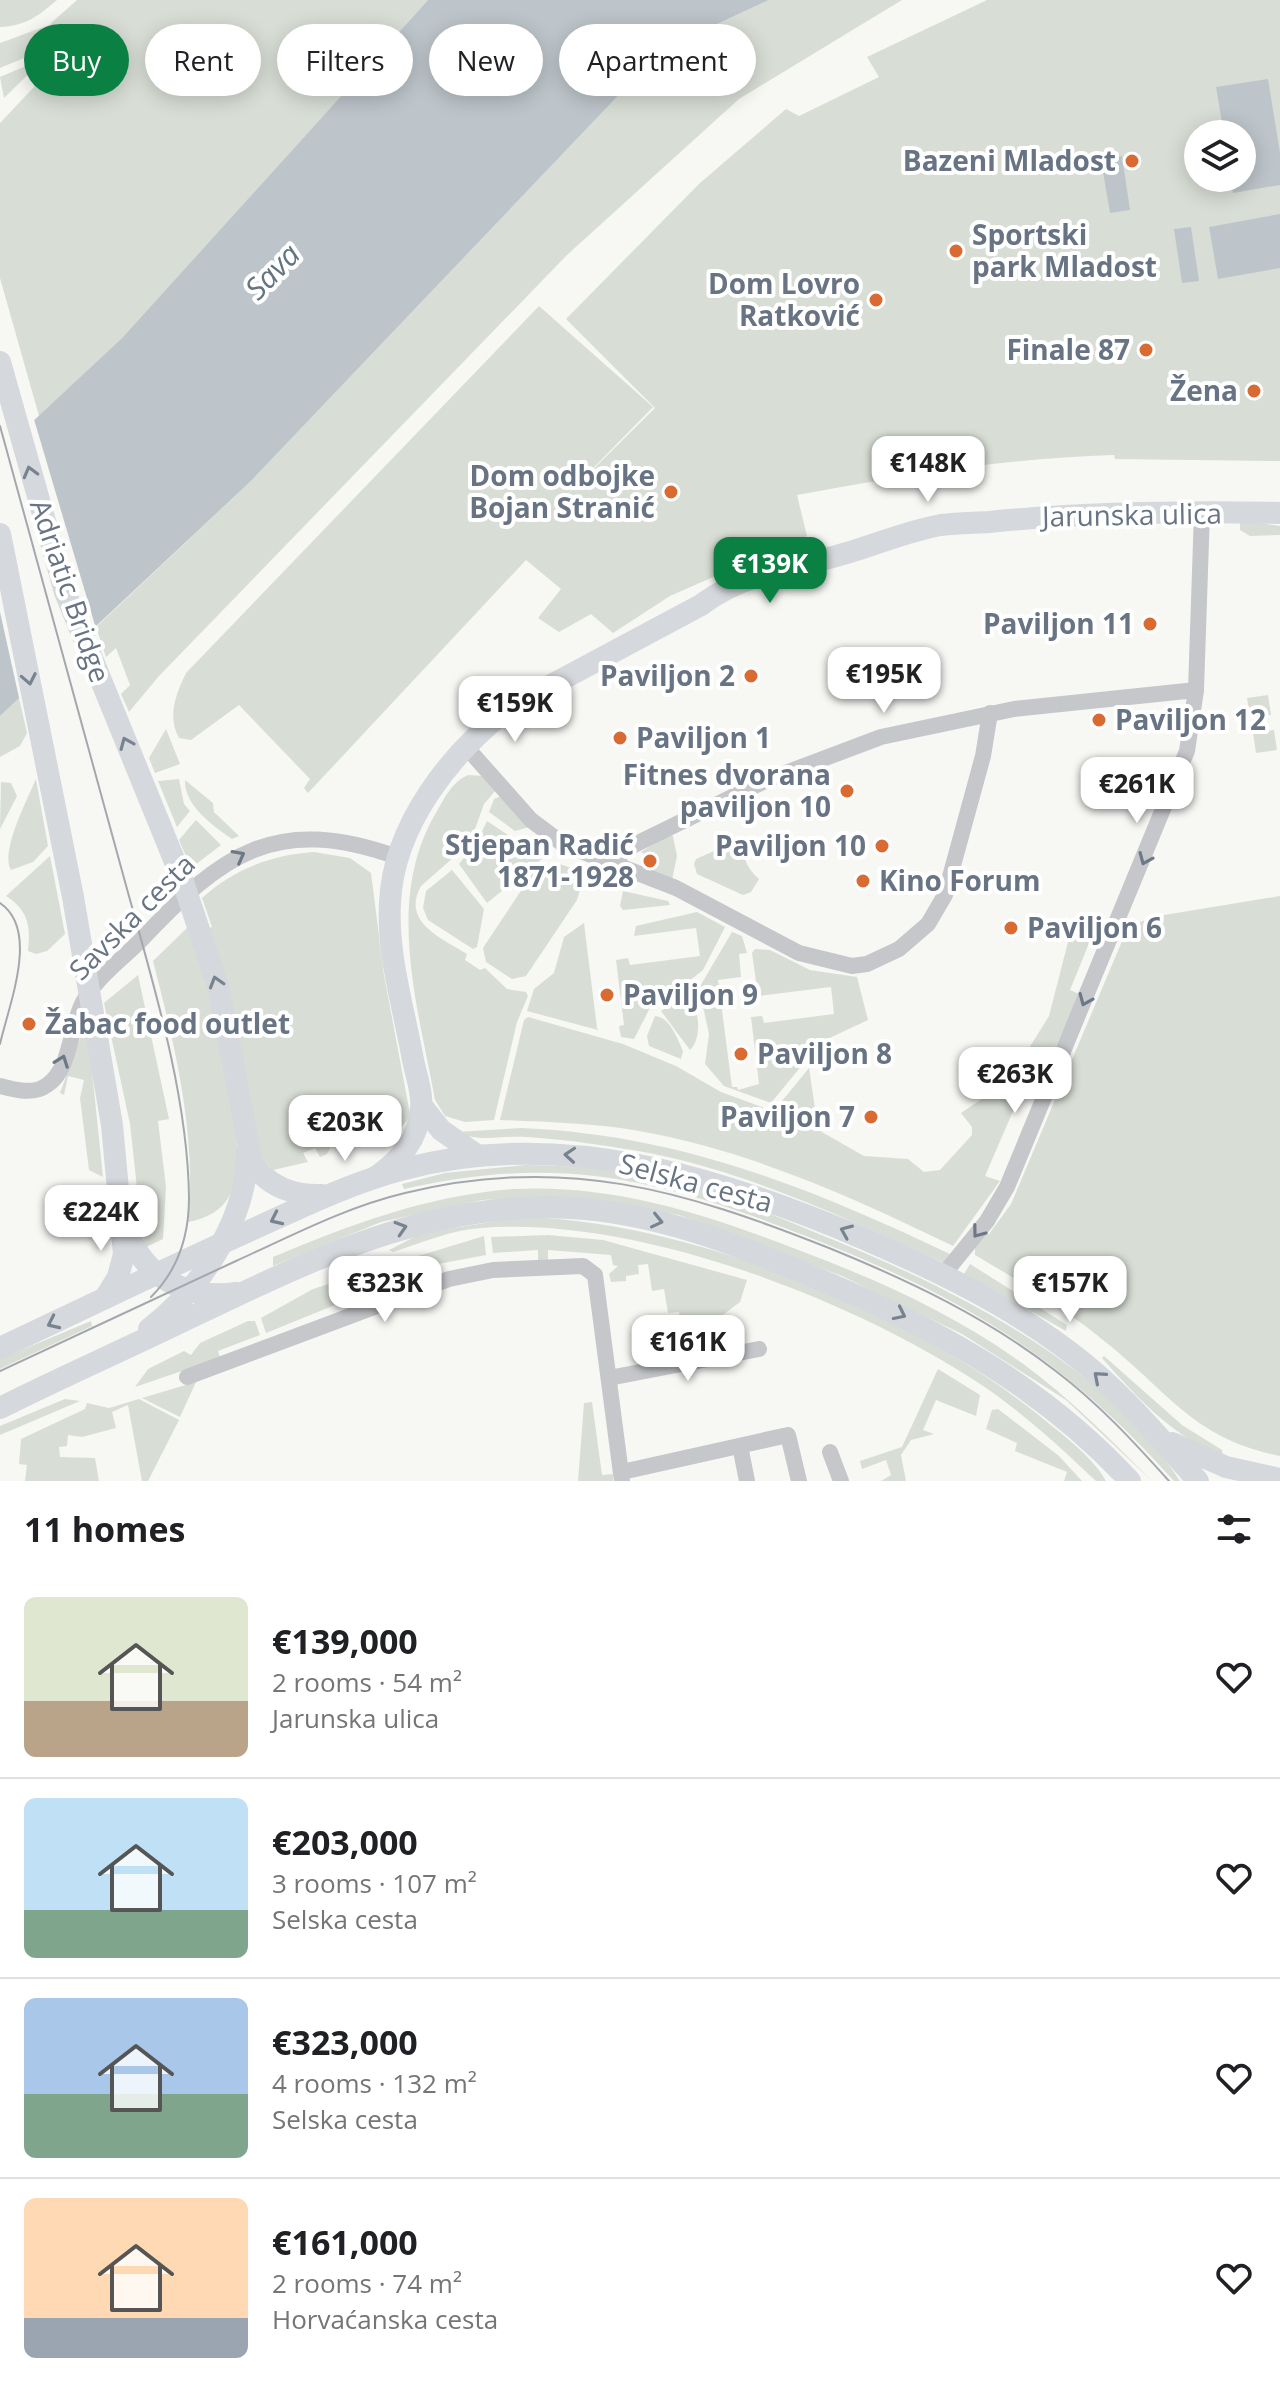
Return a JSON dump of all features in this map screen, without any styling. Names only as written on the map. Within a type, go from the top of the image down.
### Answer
[{"type":"main road","name":"Adriatic Bridge","points":[[0,362],[65,592],[194,913],[228,1025],[247,1143]]},
{"type":"main road","name":"Jarunska ulica","points":[[422,1106],[391,937],[390,901],[397,857],[421,805],[491,722],[512,706],[527,701],[618,648],[701,605],[719,602],[822,559],[882,542],[975,527],[984,522],[1062,514],[1280,513]]},
{"type":"main road","name":"Adriatic Bridge","points":[[0,534],[73,897],[123,1218]]},
{"type":"main road","points":[[422,1106],[441,1130],[478,1156]]},
{"type":"main road","points":[[376,1177],[406,1150],[422,1106]]},
{"type":"main road","points":[[247,1143],[252,1162],[269,1181],[297,1194],[332,1193]]},
{"type":"main road","points":[[102,1361],[155,1325],[188,1290],[221,1244],[243,1190],[247,1143]]},
{"type":"main road","name":"Selska cesta","points":[[0,1348],[332,1193],[376,1177],[478,1156],[575,1156],[627,1161],[680,1173],[814,1218],[994,1301],[1072,1353],[1154,1432],[1198,1481]]},
{"type":"main road","name":"Selska cesta","points":[[0,1408],[350,1245],[447,1216],[552,1207],[652,1219],[687,1228],[799,1270],[941,1334],[1056,1409],[1130,1481]]},
{"type":"main road","points":[[123,1218],[136,1250],[156,1274],[188,1290],[230,1294],[251,1289]]},
{"type":"main road","points":[[105,1298],[121,1267],[123,1218]]},
{"type":"main road","points":[[1154,1432],[1209,1462],[1280,1479]]},
{"type":"main road","points":[[1101,1450],[1112,1481]]},
{"type":"street","points":[[943,1275],[982,1227],[1007,1187],[1177,781],[1192,733],[1196,690],[1202,512]]},
{"type":"street","points":[[611,861],[636,844],[807,764],[881,737],[990,713],[1196,690]]},
{"type":"street","points":[[468,749],[546,834],[563,844],[704,901],[799,953],[839,965],[867,964],[899,949],[928,924],[945,895],[983,756],[990,713]]},
{"type":"street","name":"Savska cesta","points":[[0,1086],[32,1090],[52,1081],[61,1067],[75,1020],[94,987],[205,878],[255,848],[311,838],[341,841],[397,857]]},
{"type":"street","points":[[187,1377],[449,1279],[493,1270],[583,1266],[595,1275],[622,1476],[788,1435],[799,1481]]},
{"type":"street","points":[[609,1378],[759,1349]]},
{"type":"street","points":[[740,1446],[747,1481]]},
{"type":"street","points":[[830,1452],[841,1481]]},
{"type":"shaded area","points":[[0,0],[57,0],[31,19],[0,27]]},
{"type":"shaded area","points":[[77,0],[428,0],[406,24],[277,24],[277,96],[341,96],[122,338],[39,416],[0,278],[0,123],[25,96],[129,96],[129,24],[50,24]]},
{"type":"shaded area","points":[[769,0],[902,0],[756,89],[756,24],[717,24]]},
{"type":"shaded area","name":"Sportski park Mladost","points":[[987,0],[1280,0],[1280,461],[1115,459],[1114,455],[1074,457],[955,469],[797,495],[807,536],[670,596],[613,633],[591,614],[559,632],[538,618],[561,589],[526,560],[308,793],[304,788],[310,779],[239,705],[191,740],[179,738],[173,713],[186,673],[539,306],[653,407],[555,507],[655,408],[566,319],[700,183],[786,109],[799,116],[879,77],[867,57]]},
{"type":"shaded area","points":[[24,34],[24,58],[0,68],[0,43]]},
{"type":"shaded area","points":[[24,67],[24,78],[4,98],[0,77]]},
{"type":"shaded area","points":[[618,96],[744,96],[567,255],[159,676],[129,712],[121,694],[130,685],[116,648],[106,657],[96,627],[251,481]]},
{"type":"shaded area","points":[[1240,520],[1280,526],[1280,535],[1250,536],[1240,530]]},
{"type":"shaded area","points":[[1268,695],[1271,715],[1250,718],[1247,698]]},
{"type":"shaded area","points":[[19,698],[27,733],[20,746],[0,757],[0,716]]},
{"type":"shaded area","points":[[166,729],[180,764],[155,773],[149,758]]},
{"type":"shaded area","points":[[1274,730],[1277,750],[1256,753],[1253,733]]},
{"type":"shaded area","points":[[468,775],[484,776],[496,790],[484,804],[470,843],[421,886],[416,910],[427,928],[467,954],[465,960],[480,970],[485,968],[507,989],[526,992],[528,996],[517,1022],[494,1120],[465,1122],[445,1116],[435,1100],[414,990],[409,916],[412,880],[421,845],[446,795]]},
{"type":"shaded area","points":[[36,779],[48,846],[33,862],[11,870],[9,851],[12,839]]},
{"type":"shaded area","points":[[179,779],[184,804],[190,811],[177,827],[158,781]]},
{"type":"shaded area","points":[[185,780],[213,803],[214,812],[239,836],[232,839],[201,814],[189,798]]},
{"type":"shaded area","points":[[1,782],[11,783],[17,796],[0,829]]},
{"type":"shaded area","points":[[501,796],[529,827],[515,831],[489,812],[494,799]]},
{"type":"shaded area","points":[[196,820],[221,845],[191,868],[179,840]]},
{"type":"shaded area","points":[[487,821],[543,858],[487,903],[459,864],[478,840]]},
{"type":"shaded area","points":[[672,832],[677,856],[672,880],[646,870],[653,867],[652,858],[641,852]]},
{"type":"shaded area","points":[[745,837],[746,860],[759,879],[751,892],[743,895],[697,874],[696,859]]},
{"type":"shaded area","points":[[314,852],[350,858],[371,873],[384,975],[410,1114],[400,1128],[383,1137],[346,1148],[343,1141],[332,1144],[327,1154],[320,1157],[315,1148],[303,1153],[308,1162],[273,1170],[262,1158],[209,928],[212,927],[202,898],[227,879],[254,865],[283,856]]},
{"type":"shaded area","points":[[50,856],[65,934],[47,951],[36,954],[28,951],[28,926],[23,913],[6,896]]},
{"type":"shaded area","points":[[554,862],[585,873],[577,900],[526,976],[512,979],[486,962],[483,948],[534,871]]},
{"type":"shaded area","points":[[452,870],[484,909],[477,947],[473,949],[428,920],[423,908],[426,891]]},
{"type":"shaded area","points":[[623,891],[668,901],[670,905],[623,910],[620,906]]},
{"type":"shaded area","points":[[1280,896],[1280,1456],[1226,1438],[1205,1426],[1076,1320],[975,1255],[975,1247],[1011,1204],[1128,927],[1152,917]]},
{"type":"shaded area","points":[[697,912],[725,927],[703,970],[674,993],[654,1000],[634,1039],[621,1037],[619,1026],[624,1025],[616,960],[628,958],[630,965],[700,956],[696,928],[634,936],[636,926]]},
{"type":"shaded area","points":[[1082,915],[1088,915],[1108,928],[1104,933],[1094,931],[1070,990],[1079,994],[1041,1081],[1018,1066],[1049,1016],[1068,942]]},
{"type":"shaded area","points":[[584,923],[598,1030],[527,1011],[534,989],[554,973],[564,937]]},
{"type":"shaded area","points":[[188,927],[204,968],[237,1138],[237,1168],[231,1193],[225,1203],[204,1218],[188,1222],[187,1124],[176,1058],[153,961]]},
{"type":"shaded area","points":[[732,932],[742,936],[747,953],[739,954],[741,977],[718,980],[732,1087],[738,1090],[759,1084],[751,1017],[762,1016],[764,1023],[834,1014],[831,987],[758,996],[752,953],[755,949],[770,950],[810,970],[857,977],[868,1020],[821,1042],[771,1103],[724,1086],[705,1064],[709,1034],[699,988]]},
{"type":"shaded area","points":[[138,975],[169,1119],[158,1121],[166,1187],[163,1239],[146,1247],[130,1124],[104,1003]]},
{"type":"shaded area","points":[[681,996],[689,997],[697,1017],[698,1032],[690,1050],[661,1011]]},
{"type":"shaded area","points":[[655,1016],[665,1020],[672,1029],[683,1051],[681,1059],[649,1046],[647,1036]]},
{"type":"shaded area","points":[[528,1017],[623,1044],[676,1066],[721,1092],[806,1123],[864,1156],[908,1159],[924,1172],[940,1170],[972,1135],[972,1127],[961,1113],[1001,1086],[1015,1070],[1026,1081],[985,1176],[1000,1181],[953,1246],[878,1210],[720,1150],[622,1128],[500,1120],[524,1020]]},
{"type":"shaded area","points":[[84,1028],[89,1042],[103,1177],[89,1170],[80,1098],[84,1080],[68,1076],[64,1095],[60,1093]]},
{"type":"shaded area","points":[[809,1068],[816,1115],[813,1118],[778,1106]]},
{"type":"shaded area","points":[[522,1128],[636,1141],[744,1169],[848,1208],[952,1255],[949,1265],[804,1201],[692,1163],[591,1144],[527,1137],[474,1137],[456,1132]]},
{"type":"shaded area","points":[[526,1165],[613,1171],[700,1189],[775,1216],[918,1277],[1019,1332],[1066,1364],[1109,1399],[1148,1438],[1180,1481],[1174,1481],[1092,1399],[1009,1336],[917,1284],[811,1238],[707,1201],[612,1178],[564,1173],[514,1173],[461,1178],[404,1189],[402,1184],[445,1173]]},
{"type":"shaded area","points":[[513,1189],[588,1191],[660,1204],[766,1238],[887,1286],[970,1329],[1040,1376],[1105,1434],[1152,1481],[1066,1400],[962,1334],[842,1276],[679,1215],[597,1200],[553,1197],[482,1200],[381,1222],[273,1266],[273,1257],[390,1213],[450,1198]]},
{"type":"shaded area","points":[[523,1217],[588,1222],[656,1235],[726,1254],[796,1279],[864,1309],[929,1342],[989,1378],[1076,1446],[1106,1481],[1096,1481],[1007,1403],[923,1349],[803,1292],[737,1268],[671,1249],[605,1235],[541,1228],[470,1229],[393,1252],[389,1250],[422,1233]]},
{"type":"shaded area","points":[[548,1235],[603,1240],[747,1280],[740,1302],[684,1344],[679,1312],[668,1313],[664,1289],[652,1291],[648,1264],[638,1265],[639,1274],[626,1276],[626,1281],[611,1282],[609,1274],[618,1266],[613,1265],[611,1255],[548,1250],[548,1261],[538,1261],[538,1250],[493,1253],[491,1237]]},
{"type":"shaded area","points":[[484,1236],[486,1255],[438,1264],[363,1295],[356,1275]]},
{"type":"shaded area","points":[[970,1264],[1067,1325],[1066,1331],[964,1274]]},
{"type":"shaded area","points":[[350,1277],[357,1296],[266,1333],[261,1318],[313,1289]]},
{"type":"shaded area","points":[[91,1321],[92,1326],[0,1369],[0,1359]]},
{"type":"shaded area","points":[[248,1321],[255,1321],[260,1335],[218,1351],[220,1358],[135,1387],[148,1369],[184,1351],[191,1355],[200,1343]]},
{"type":"shaded area","points":[[1104,1356],[1182,1425],[1222,1450],[1223,1458],[1188,1439],[1157,1415],[1102,1358]]},
{"type":"shaded area","points":[[938,1369],[980,1395],[976,1416],[936,1400],[923,1430],[934,1434],[911,1440],[901,1455],[906,1481],[881,1481],[891,1475],[886,1460],[862,1469],[860,1461],[902,1447]]},
{"type":"shaded area","points":[[196,1382],[180,1417],[142,1398]]},
{"type":"shaded area","points":[[65,1399],[80,1401],[0,1435],[0,1426]]},
{"type":"shaded area","points":[[139,1399],[179,1420],[148,1481],[142,1481],[128,1405],[112,1412],[116,1428],[82,1437],[68,1435],[67,1446],[59,1447],[60,1457],[95,1458],[99,1481],[25,1481],[27,1465],[19,1464],[21,1439],[85,1409],[87,1403],[109,1408]]},
{"type":"shaded area","points":[[592,1402],[602,1475],[613,1474],[613,1481],[578,1481],[584,1403]]},
{"type":"shaded area","points":[[998,1409],[1059,1456],[1082,1481],[1064,1481],[1067,1472],[1015,1451],[1017,1443],[986,1429],[992,1410]]},
{"type":"water","name":"Sava","points":[[428,0],[769,0],[717,24],[559,24],[559,96],[618,96],[251,481],[0,716],[0,452],[122,338],[341,96],[413,96],[413,24],[406,24]]},
{"type":"water","points":[[1268,79],[1280,153],[1280,185],[1256,189],[1256,120],[1222,120],[1216,87]]},
{"type":"water","points":[[1122,156],[1130,210],[1110,213],[1101,160]]},
{"type":"water","points":[[1280,214],[1280,268],[1218,279],[1209,227]]},
{"type":"water","points":[[1191,227],[1199,281],[1182,283],[1174,229]]},
{"type":"pier","points":[[33,416],[97,632],[20,702],[0,612],[0,446]]},
{"type":"tram line","points":[[0,426],[148,964],[168,1042],[183,1121],[189,1198],[187,1226],[175,1264],[151,1297]]},
{"type":"tram line","points":[[0,903],[12,915],[20,949],[15,989],[0,1044]]},
{"type":"tram line","points":[[0,1371],[298,1232],[361,1206],[405,1193],[463,1182],[517,1177],[570,1178],[622,1184],[723,1209],[829,1248],[948,1302],[1004,1334],[1072,1384],[1116,1424],[1169,1481]]},
{"type":"place","name":"Bazeni Mladost","points":[[1132,161]]},
{"type":"place","name":"Sportski park Mladost","points":[[956,251]]},
{"type":"place","name":"Dom Lovro Ratković","points":[[876,300]]},
{"type":"place","name":"Finale 87","points":[[1146,350]]},
{"type":"place","name":"Žena","points":[[1254,391]]},
{"type":"place","name":"Dom odbojke Bojan Stranić","points":[[671,492]]},
{"type":"place","name":"Paviljon 11","points":[[1150,624]]},
{"type":"place","name":"Paviljon 2","points":[[751,676]]},
{"type":"place","name":"Paviljon 12","points":[[1099,720]]},
{"type":"place","name":"Paviljon 1","points":[[620,738]]},
{"type":"place","name":"Fitnes dvorana paviljon 10","points":[[847,791]]},
{"type":"place","name":"Paviljon 10","points":[[882,846]]},
{"type":"place","name":"Stjepan Radić 1871-1928","points":[[650,861]]},
{"type":"place","name":"Kino Forum","points":[[863,881]]},
{"type":"place","name":"Paviljon 6","points":[[1011,928]]},
{"type":"place","name":"Paviljon 9","points":[[607,995]]},
{"type":"place","name":"Žabac food outlet","points":[[29,1024]]},
{"type":"place","name":"Paviljon 8","points":[[741,1054]]},
{"type":"place","name":"Paviljon 7","points":[[871,1117]]}]
